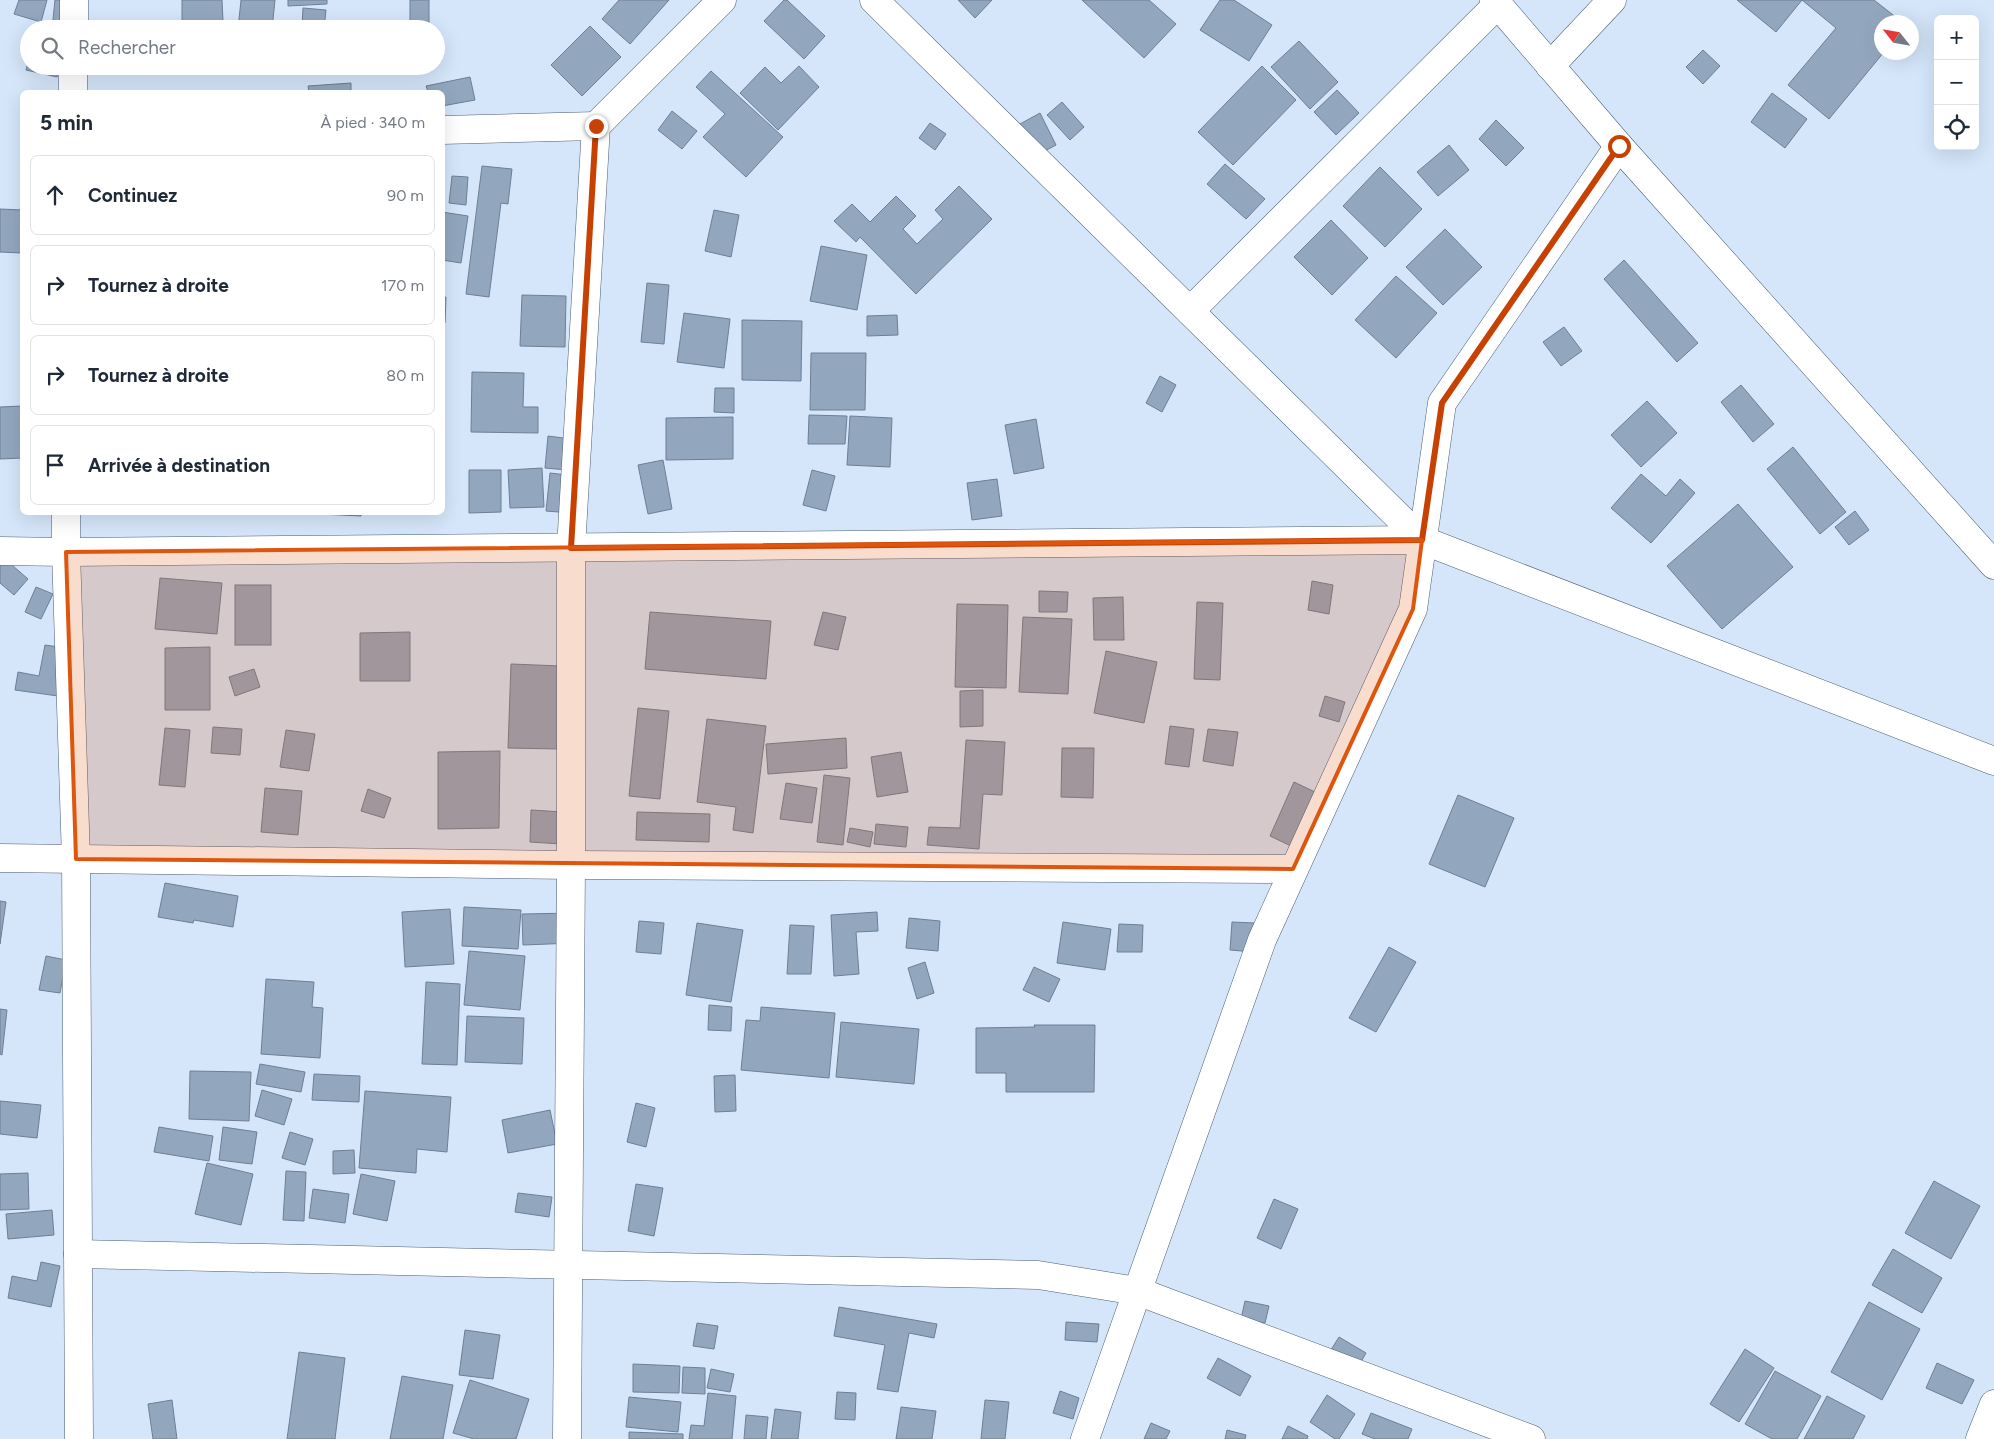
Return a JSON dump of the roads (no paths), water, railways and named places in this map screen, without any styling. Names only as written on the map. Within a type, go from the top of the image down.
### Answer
[{"type":"main road","points":[[74,0],[74,20]]},
{"type":"main road","points":[[567,1439],[571,548],[596,126],[722,0]]},
{"type":"main road","points":[[874,0],[1422,540]]},
{"type":"main road","points":[[1550,66],[1612,0]]},
{"type":"main road","points":[[1190,311],[1496,2],[1619,146],[1994,566]]},
{"type":"main road","points":[[73,75],[73,90]]},
{"type":"main road","points":[[445,130],[596,126]]},
{"type":"main road","points":[[1085,1439],[1262,940],[1413,609],[1442,403],[1619,146]]},
{"type":"main road","points":[[66,515],[76,859],[79,1439]]},
{"type":"main road","points":[[0,551],[66,552],[1422,540],[1994,762]]},
{"type":"main road","points":[[0,858],[1294,869]]},
{"type":"main road","points":[[78,1254],[1038,1275],[1137,1291],[1530,1439]]},
{"type":"main road","points":[[1980,1439],[1994,1404]]}]
